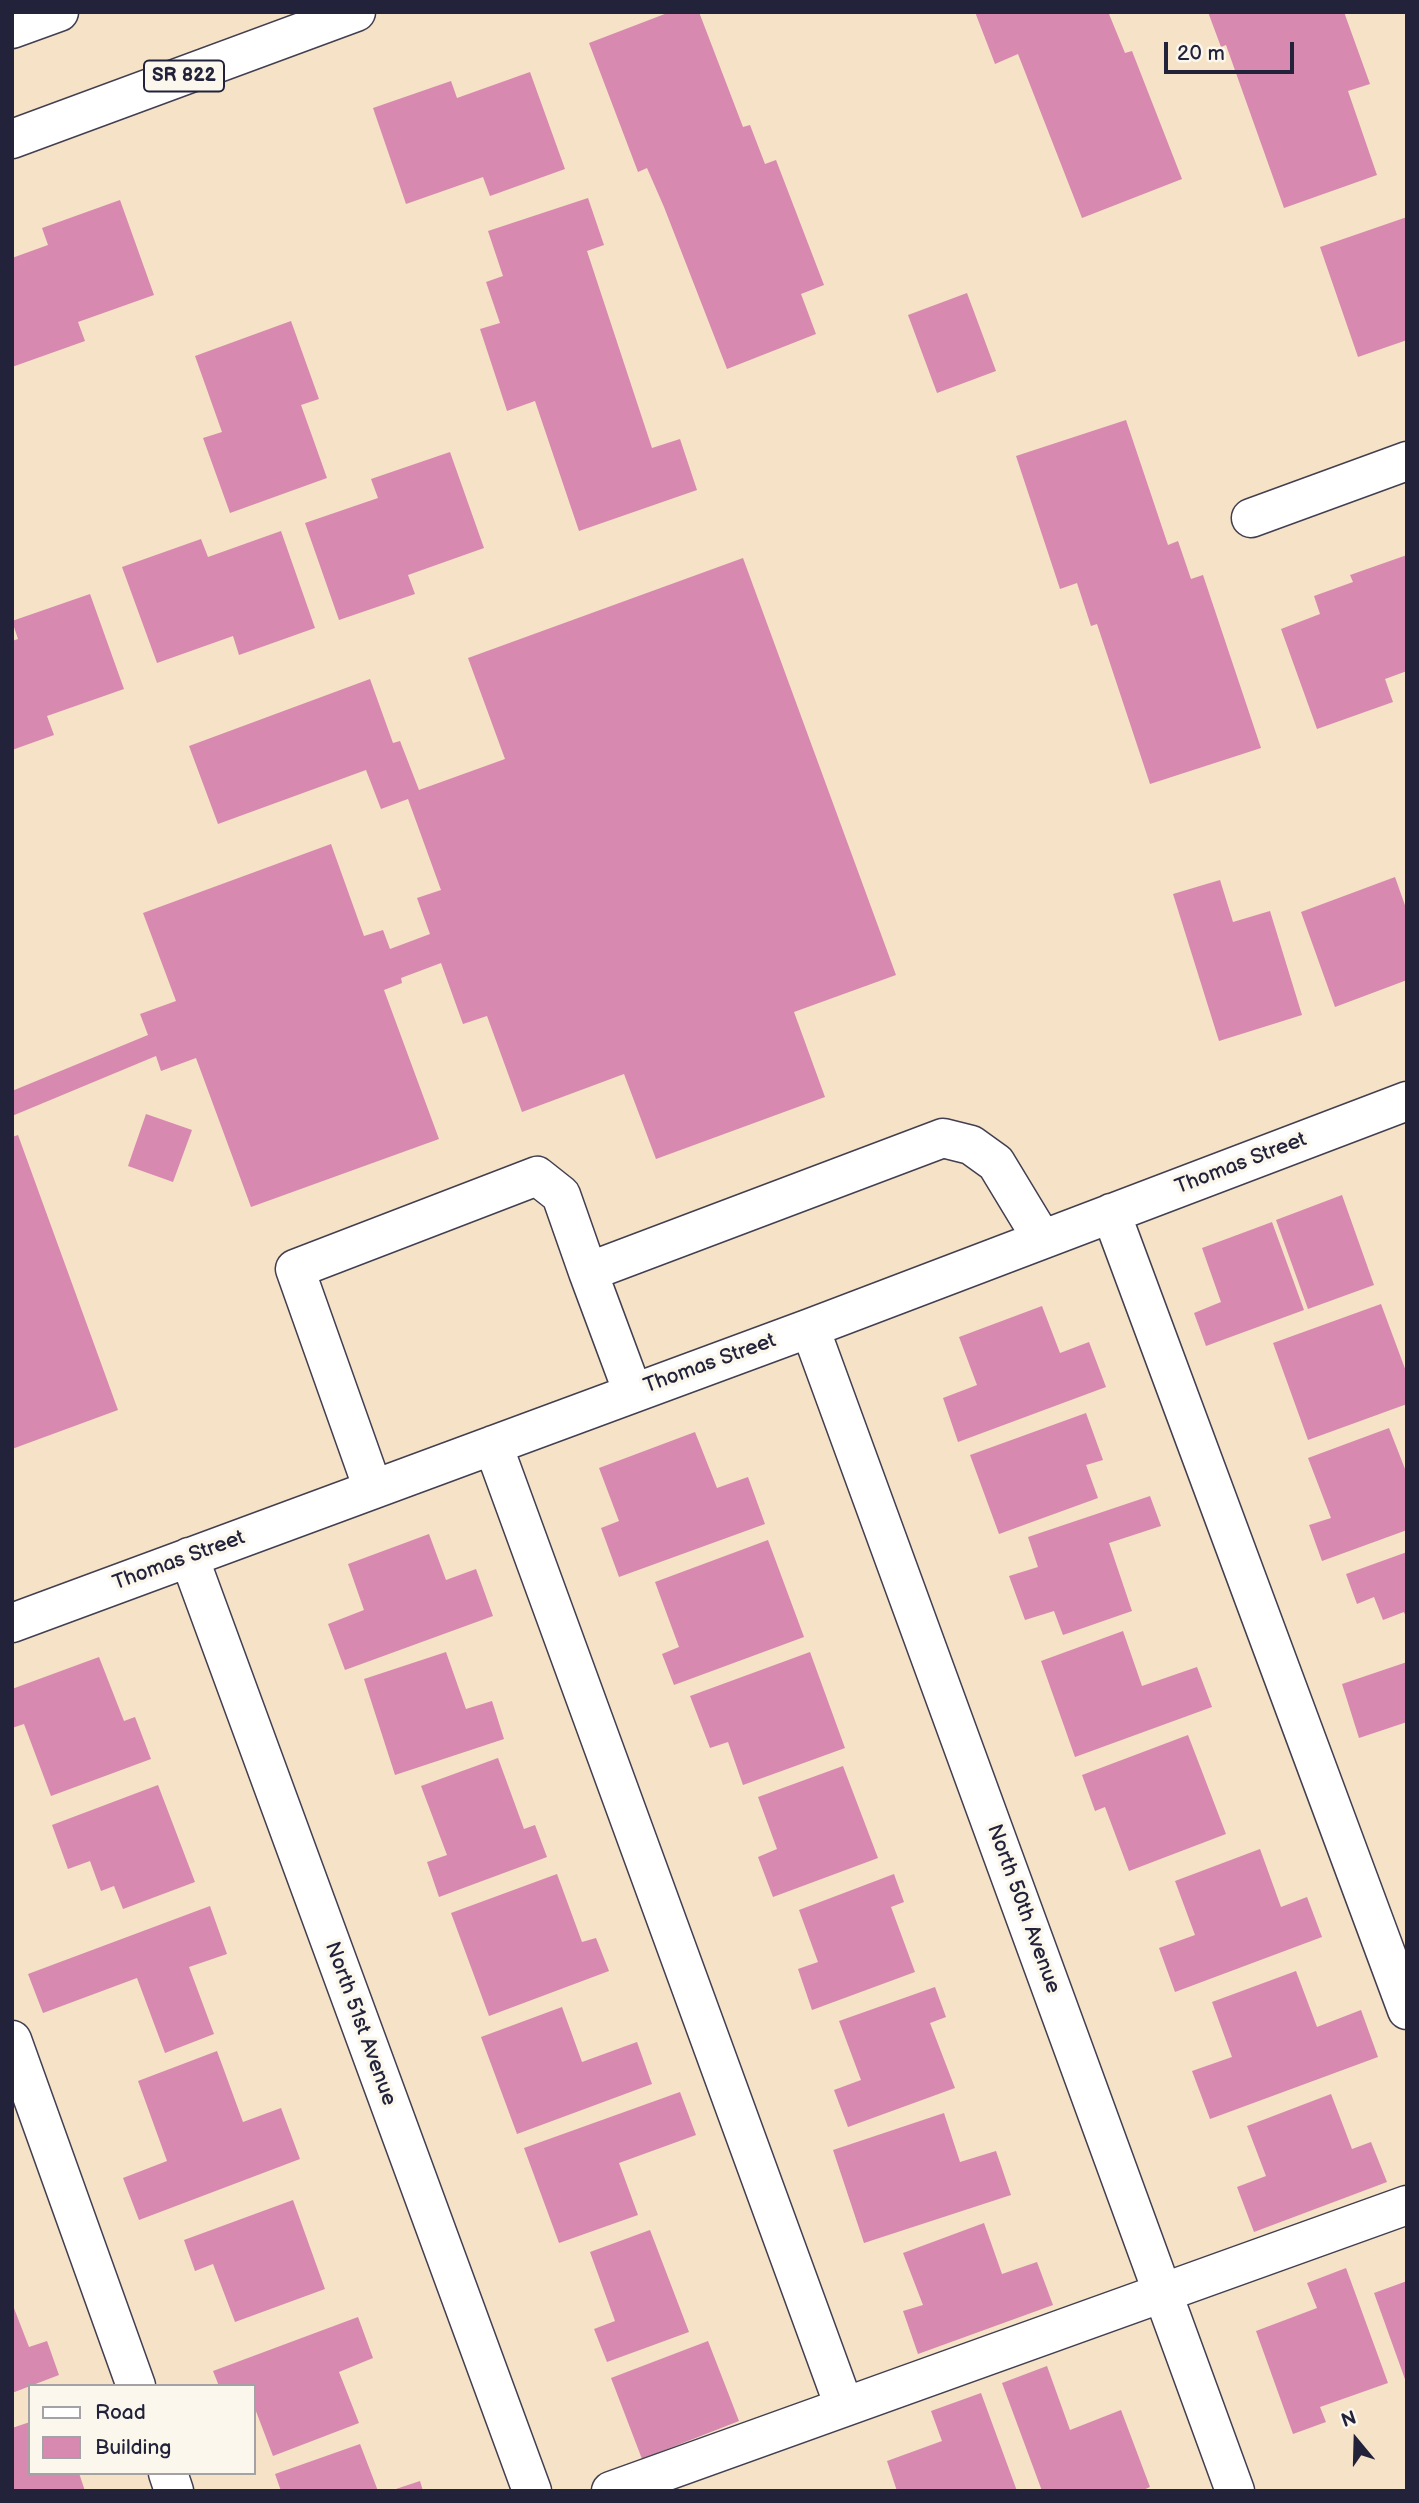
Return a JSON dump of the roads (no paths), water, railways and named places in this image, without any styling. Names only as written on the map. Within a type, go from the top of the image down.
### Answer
[{"type":"street","points":[[12,29],[59,12]]},
{"type":"street","name":"SR 822","points":[[12,139],[356,12]]},
{"type":"street","points":[[1251,518],[1407,461]]},
{"type":"street","name":"Thomas Street","points":[[12,1622],[810,1328],[1407,1101]]},
{"type":"street","points":[[588,1272],[943,1139],[971,1145],[996,1163],[1042,1239]]},
{"type":"street","points":[[373,1489],[295,1269],[537,1176],[561,1195],[633,1393]]},
{"type":"street","points":[[1111,1213],[1407,2010]]},
{"type":"street","name":"North 50th Avenue","points":[[810,1328],[1235,2491]]},
{"type":"street","points":[[493,1445],[844,2406]]},
{"type":"street","name":"North 51st Avenue","points":[[189,1557],[532,2491]]},
{"type":"street","points":[[12,2040],[135,2384]]},
{"type":"street","points":[[611,2491],[1407,2205]]}]
